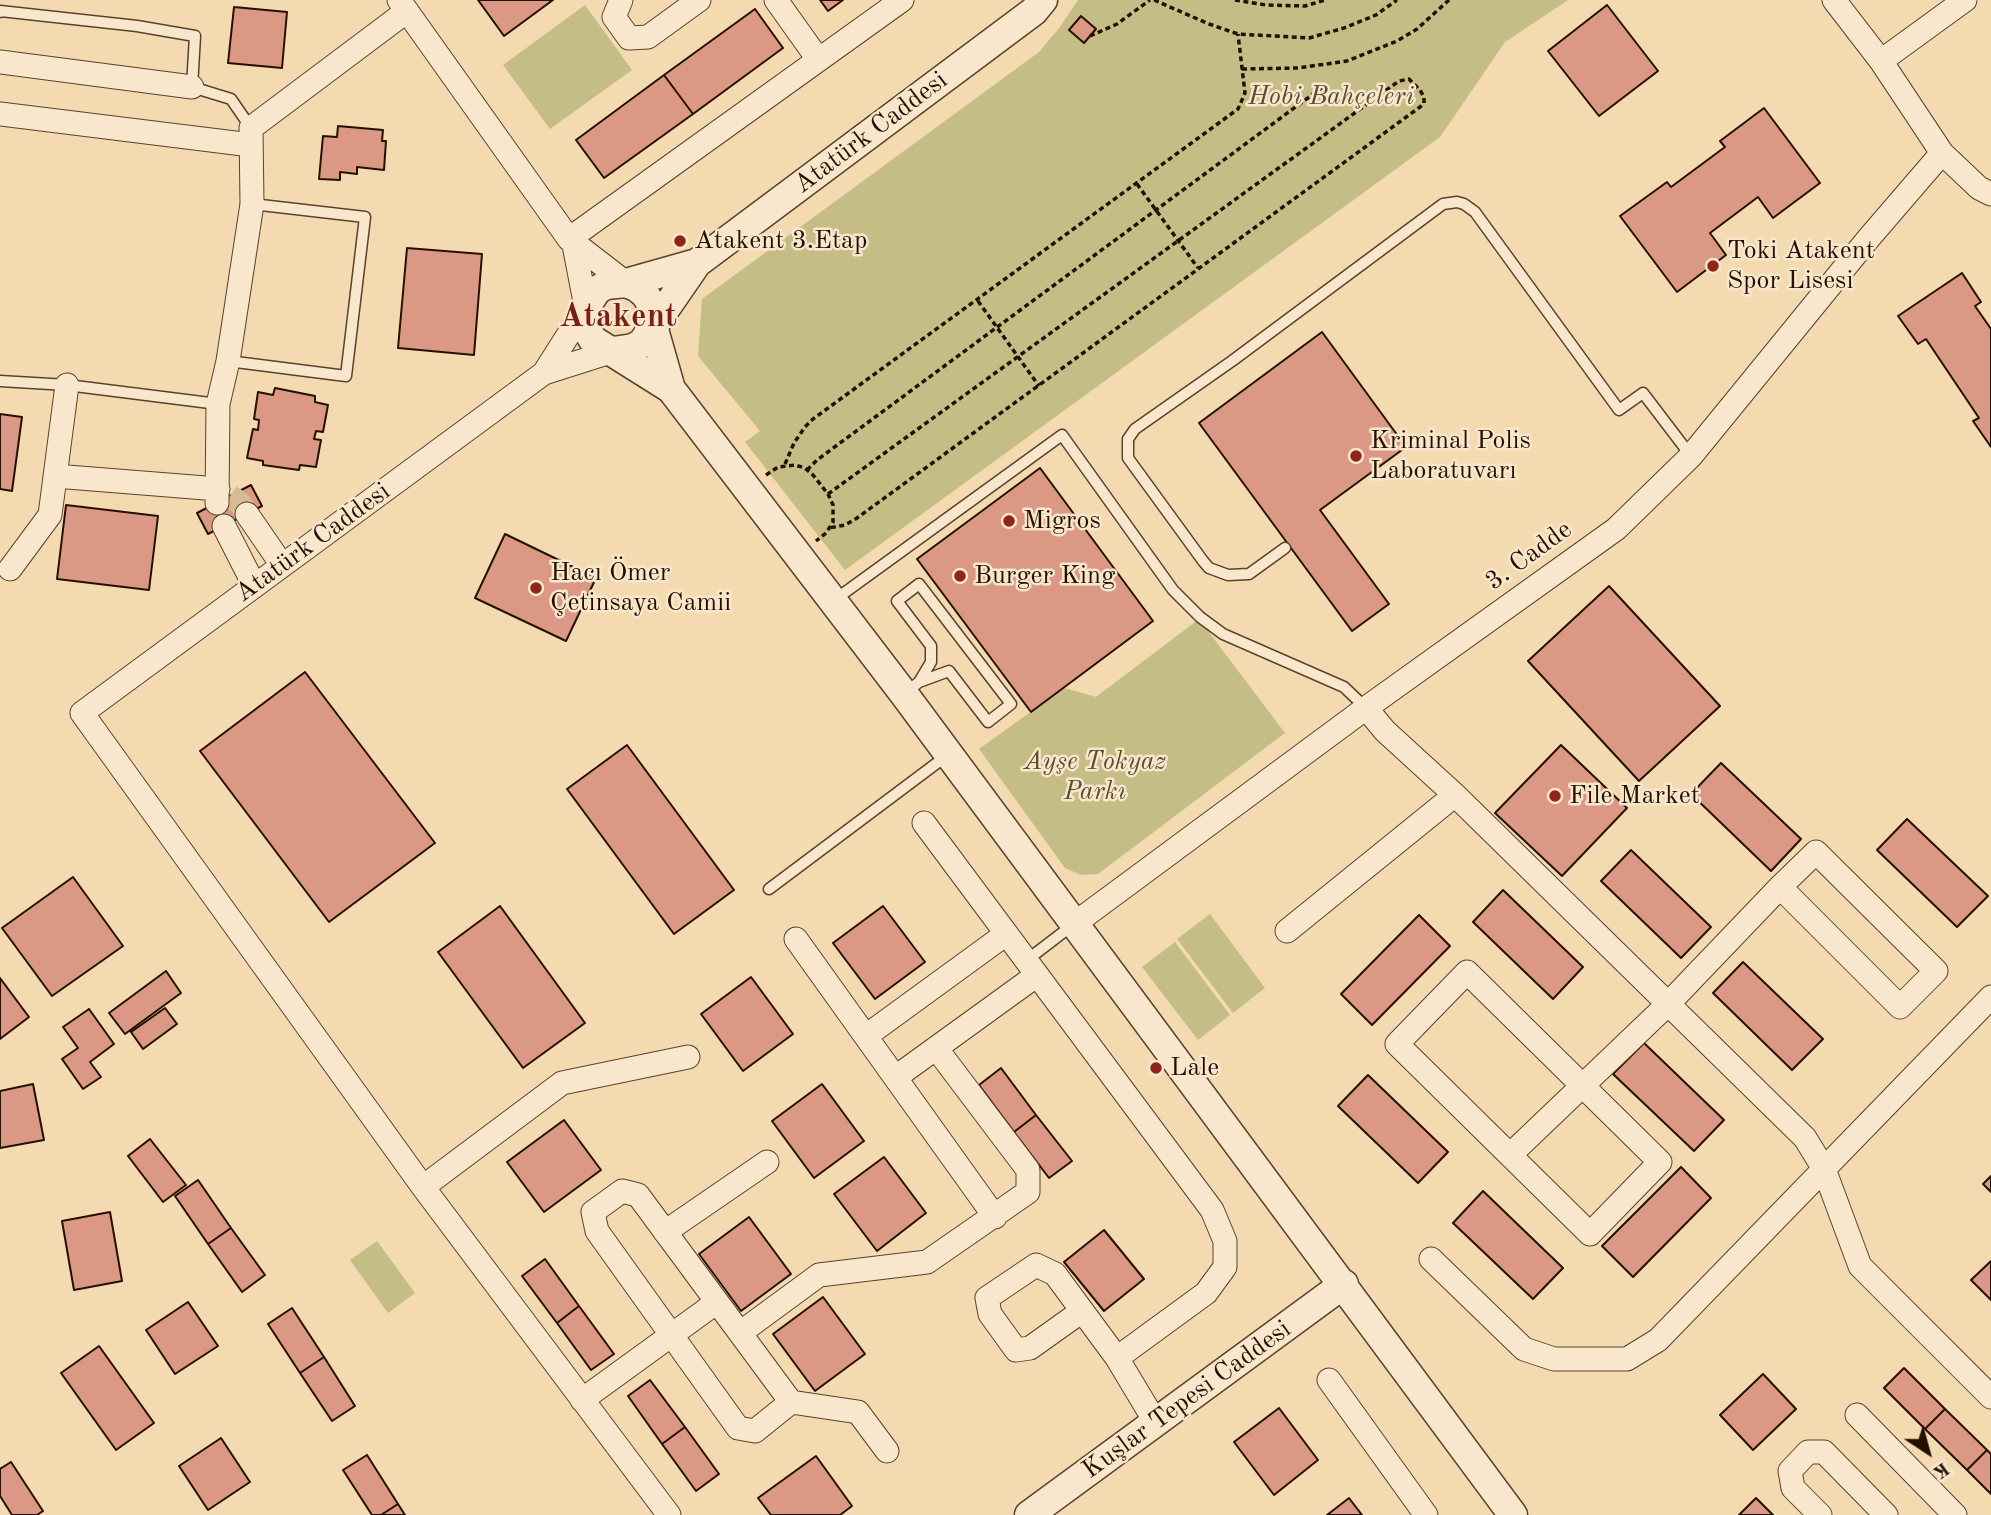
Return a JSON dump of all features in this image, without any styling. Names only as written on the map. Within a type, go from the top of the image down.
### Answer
[{"type":"street","points":[[621,0],[614,17],[629,38],[648,37],[699,0]]},
{"type":"street","points":[[776,0],[818,59]]},
{"type":"street","points":[[571,242],[902,0]]},
{"type":"street","name":"Atatürk Caddesi","points":[[697,263],[1034,11],[1043,0]]},
{"type":"street","points":[[1834,0],[1881,61],[1942,153],[1979,188],[1991,194]]},
{"type":"street","points":[[1881,61],[1965,0]]},
{"type":"street","points":[[0,114],[251,137],[403,6],[571,242],[645,294],[651,304],[653,326],[671,389]]},
{"type":"street","points":[[0,62],[192,87]]},
{"type":"street","points":[[55,476],[221,494],[216,481],[218,404],[228,361],[252,204],[251,137]]},
{"type":"street","name":"3. Cadde","points":[[1074,924],[1366,708],[1616,529],[1691,456],[1868,239],[1942,153]]},
{"type":"street","points":[[571,242],[586,307],[587,330],[593,340],[671,389],[833,601],[912,688],[949,754],[1513,1515]]},
{"type":"street","points":[[544,373],[597,290],[615,282],[626,283],[697,263]]},
{"type":"street","points":[[544,373],[642,343],[697,263]]},
{"type":"street","name":"Atatürk Caddesi","points":[[423,1187],[82,713],[544,373]]},
{"type":"street","points":[[10,569],[50,515],[67,385]]},
{"type":"street","points":[[247,514],[282,565]]},
{"type":"street","points":[[224,526],[254,585]]},
{"type":"street","points":[[1366,708],[1385,731],[1455,795],[1805,1138],[1824,1169],[1860,1266],[1991,1397]]},
{"type":"street","points":[[1287,931],[1455,795]]},
{"type":"street","points":[[924,823],[1212,1210],[1225,1241],[1225,1267],[1206,1293],[1117,1358]]},
{"type":"street","points":[[1510,1155],[1668,1004],[1780,887],[1816,852],[1936,971],[1899,1007],[1780,887]]},
{"type":"street","points":[[866,1036],[1006,934]]},
{"type":"street","points":[[796,939],[995,1217]]},
{"type":"street","points":[[895,1077],[936,1048],[1032,967]]},
{"type":"street","points":[[1467,972],[1582,1086],[1660,1162],[1590,1234],[1397,1044],[1467,972]]},
{"type":"street","points":[[1431,1259],[1524,1349],[1554,1359],[1627,1359],[1658,1340],[1991,997]]},
{"type":"street","points":[[740,1333],[819,1275],[927,1262],[1028,1192],[1028,1170],[936,1048]]},
{"type":"street","points":[[669,1515],[423,1187],[562,1083],[688,1057]]},
{"type":"street","points":[[665,1232],[767,1162]]},
{"type":"street","points":[[791,1402],[755,1432],[737,1429],[597,1231],[593,1212],[622,1191],[638,1195],[791,1402],[858,1412],[887,1451]]},
{"type":"street","name":"Kuşlar Tepesi Caddesi","points":[[1029,1515],[1344,1284]]},
{"type":"street","points":[[582,1400],[717,1302]]},
{"type":"street","points":[[1082,1311],[1117,1358],[1156,1423]]},
{"type":"street","points":[[1329,1380],[1426,1515]]},
{"type":"street","points":[[1857,1415],[1955,1515]]},
{"type":"street","points":[[1820,1515],[1793,1488],[1790,1471],[1808,1452],[1824,1452],[1886,1515]]},
{"type":"lane","points":[[1,0],[0,11],[137,26],[195,36],[192,87],[231,99],[251,137]]},
{"type":"lane","points":[[1285,548],[1249,574],[1228,575],[1209,568],[1128,458],[1128,439],[1135,429],[1443,204],[1457,202],[1475,212],[1619,410],[1643,393],[1691,456]]},
{"type":"lane","points":[[228,361],[346,376],[365,217],[252,204]]},
{"type":"lane","points":[[0,381],[67,385],[218,404]]},
{"type":"lane","points":[[833,601],[1062,435],[1173,590],[1200,617],[1223,634],[1344,687],[1366,708]]},
{"type":"lane","points":[[919,584],[1011,704],[988,722],[949,671],[912,688],[930,662],[931,646],[897,601],[919,584]]},
{"type":"lane","points":[[769,889],[949,754]]},
{"type":"lane","points":[[1032,967],[1074,924]]},
{"type":"path","points":[[1090,36],[1117,24],[1152,0],[1238,34],[1309,38],[1376,15],[1397,0]]},
{"type":"path","points":[[1235,0],[1266,5],[1305,6],[1325,0]]},
{"type":"path","points":[[1242,69],[1298,68],[1347,61],[1397,41],[1417,29],[1449,0]]},
{"type":"path","points":[[785,464],[794,443],[813,419],[978,301],[1241,105],[1245,93],[1238,34]]},
{"type":"path","points":[[828,494],[1399,81],[1409,79],[1420,90],[1424,103],[1420,107],[857,519],[829,528]]},
{"type":"path","points":[[807,470],[1324,86]]},
{"type":"path","points":[[1137,184],[1198,268]]},
{"type":"path","points":[[978,301],[1039,386]]},
{"type":"path","points":[[748,490],[785,464],[807,470],[828,494],[834,514],[829,528],[798,554]]},
{"type":"green space","name":"Hobi Bahçeleri","points":[[1078,0],[1568,0],[1505,42],[1440,137],[845,570],[745,442],[760,431],[698,356],[702,299],[1039,52]]},
{"type":"green space","points":[[585,5],[632,70],[550,129],[503,65]]},
{"type":"green space","name":"Ayşe Tokyaz Parkı","points":[[1199,619],[1285,733],[1098,874],[1081,875],[1065,868],[979,749],[1064,688],[1096,697]]},
{"type":"green space","points":[[1210,914],[1265,988],[1233,1013],[1177,939]]},
{"type":"green space","points":[[1175,942],[1230,1015],[1198,1040],[1142,967]]},
{"type":"green space","points":[[377,1241],[415,1293],[388,1313],[350,1260]]},
{"type":"building","points":[[478,0],[553,0],[504,36]]},
{"type":"building","points":[[820,0],[843,0],[828,11]]},
{"type":"building","points":[[1607,5],[1658,71],[1599,116],[1548,51]]},
{"type":"building","points":[[234,7],[287,12],[282,68],[228,63]]},
{"type":"building","points":[[755,9],[783,48],[693,114],[664,75]]},
{"type":"building","points":[[1081,16],[1096,29],[1084,43],[1069,30]]},
{"type":"building","points":[[664,75],[693,114],[604,178],[576,140]]},
{"type":"building","points":[[1764,108],[1820,183],[1773,218],[1758,197],[1710,233],[1726,255],[1677,292],[1620,216],[1667,182],[1671,187],[1725,147],[1720,141]]},
{"type":"building","points":[[338,126],[383,130],[382,141],[386,141],[384,170],[357,167],[357,174],[340,172],[340,180],[319,179],[323,136],[337,137]]},
{"type":"building","points":[[407,248],[482,254],[474,355],[398,348]]},
{"type":"building","points":[[1962,273],[1981,302],[1975,306],[1991,329],[1991,447],[1973,421],[1979,418],[1926,339],[1918,344],[1898,316]]},
{"type":"building","points":[[1322,332],[1406,447],[1320,510],[1389,604],[1352,631],[1199,423]]},
{"type":"building","points":[[275,388],[315,396],[315,402],[328,405],[323,432],[316,431],[314,439],[321,440],[316,467],[300,465],[299,470],[263,465],[263,461],[247,458],[253,429],[258,430],[259,420],[254,419],[258,392],[273,395]]},
{"type":"building","points":[[0,414],[22,417],[12,491],[0,489]]},
{"type":"building","points":[[1040,468],[1153,621],[1031,712],[917,559]]},
{"type":"building","points":[[251,485],[262,506],[208,534],[197,513]]},
{"type":"building","points":[[66,505],[158,516],[149,590],[57,579]]},
{"type":"building","name":"Hacı Ömer Çetinsaya Camii","points":[[505,534],[596,578],[566,641],[475,598]]},
{"type":"building","points":[[1609,586],[1720,706],[1639,781],[1528,661]]},
{"type":"building","points":[[305,672],[435,843],[329,922],[200,751]]},
{"type":"building","points":[[627,745],[734,890],[674,934],[567,789]]},
{"type":"building","points":[[1561,745],[1627,808],[1562,876],[1495,813]]},
{"type":"building","points":[[1721,763],[1801,839],[1771,871],[1691,794]]},
{"type":"building","points":[[1907,819],[1988,896],[1957,927],[1877,850]]},
{"type":"building","points":[[1631,850],[1711,927],[1681,958],[1601,881]]},
{"type":"building","points":[[73,877],[123,946],[52,996],[2,928]]},
{"type":"building","points":[[1503,890],[1583,967],[1553,999],[1473,922]]},
{"type":"building","points":[[500,906],[585,1023],[523,1068],[438,952]]},
{"type":"building","points":[[883,906],[925,962],[875,999],[833,943]]},
{"type":"building","points":[[1419,915],[1450,946],[1372,1025],[1341,994]]},
{"type":"building","points":[[1743,962],[1823,1039],[1792,1070],[1713,993]]},
{"type":"building","points":[[166,971],[181,993],[125,1034],[109,1013]]},
{"type":"building","points":[[751,977],[793,1034],[743,1071],[701,1014]]},
{"type":"building","points":[[0,978],[29,1017],[0,1039]]},
{"type":"building","points":[[165,1008],[177,1024],[143,1049],[131,1032]]},
{"type":"building","points":[[89,1009],[114,1044],[90,1062],[101,1077],[83,1089],[62,1059],[78,1048],[63,1027]]},
{"type":"building","points":[[1644,1043],[1724,1120],[1694,1151],[1613,1074]]},
{"type":"building","points":[[1001,1068],[1036,1115],[1014,1132],[979,1085]]},
{"type":"building","points":[[1368,1075],[1448,1152],[1418,1183],[1338,1106]]},
{"type":"building","points":[[33,1084],[44,1140],[0,1148],[0,1091]]},
{"type":"building","points":[[822,1084],[864,1141],[814,1178],[772,1121]]},
{"type":"building","points":[[1036,1115],[1072,1161],[1049,1178],[1014,1132]]},
{"type":"building","points":[[564,1120],[601,1170],[544,1212],[507,1162]]},
{"type":"building","points":[[150,1139],[186,1185],[163,1202],[128,1156]]},
{"type":"building","points":[[884,1157],[926,1213],[877,1251],[834,1194]]},
{"type":"building","points":[[1681,1167],[1711,1198],[1633,1277],[1602,1246]]},
{"type":"building","points":[[1991,1176],[1991,1192],[1983,1184]]},
{"type":"building","points":[[198,1180],[231,1228],[208,1244],[175,1196]]},
{"type":"building","points":[[1483,1191],[1563,1268],[1533,1299],[1453,1223]]},
{"type":"building","points":[[110,1212],[122,1281],[74,1290],[62,1221]]},
{"type":"building","points":[[749,1217],[791,1274],[741,1311],[699,1254]]},
{"type":"building","points":[[231,1228],[265,1275],[242,1292],[208,1244]]},
{"type":"building","points":[[1104,1230],[1144,1279],[1104,1311],[1064,1262]]},
{"type":"building","points":[[545,1259],[579,1306],[557,1323],[522,1276]]},
{"type":"building","points":[[1991,1261],[1991,1300],[1971,1280]]},
{"type":"building","points":[[823,1297],[865,1354],[815,1391],[773,1334]]},
{"type":"building","points":[[188,1302],[218,1346],[175,1374],[146,1330]]},
{"type":"building","points":[[579,1306],[614,1354],[591,1370],[557,1323]]},
{"type":"building","points":[[292,1308],[324,1357],[300,1373],[268,1324]]},
{"type":"building","points":[[99,1346],[154,1423],[116,1450],[61,1373]]},
{"type":"building","points":[[324,1357],[355,1406],[332,1421],[300,1373]]},
{"type":"building","points":[[1904,1368],[1945,1409],[1925,1429],[1884,1388]]},
{"type":"building","points":[[1763,1374],[1796,1409],[1753,1450],[1720,1415]]},
{"type":"building","points":[[650,1380],[685,1427],[662,1444],[628,1396]]},
{"type":"building","points":[[1279,1408],[1318,1460],[1274,1495],[1234,1442]]},
{"type":"building","points":[[1945,1409],[1987,1450],[1967,1470],[1925,1429]]},
{"type":"building","points":[[685,1427],[719,1474],[696,1491],[662,1444]]},
{"type":"building","points":[[221,1438],[250,1482],[208,1510],[179,1466]]},
{"type":"building","points":[[1987,1450],[1991,1454],[1991,1494],[1967,1470]]},
{"type":"building","points":[[367,1455],[398,1504],[381,1515],[372,1515],[343,1470]]},
{"type":"building","points":[[816,1456],[852,1506],[840,1515],[771,1515],[758,1498]]},
{"type":"building","points":[[11,1462],[43,1511],[37,1515],[12,1515],[0,1496],[0,1469]]},
{"type":"building","points":[[1349,1498],[1362,1515],[1327,1515]]},
{"type":"building","points":[[1756,1498],[1773,1515],[1739,1515]]},
{"type":"building","points":[[398,1504],[405,1515],[381,1515]]},
{"type":"tunnel","points":[[230,496],[240,503],[247,514]]},
{"type":"place","name":"Atakent 3.Etap","points":[[680,241]]},
{"type":"place","name":"Toki Atakent Spor Lisesi","points":[[1713,266]]},
{"type":"place","name":"Kriminal Polis Laboratuvarı","points":[[1356,456]]},
{"type":"place","name":"Migros","points":[[1009,521]]},
{"type":"place","name":"Burger King","points":[[960,576]]},
{"type":"place","name":"Hacı Ömer Çetinsaya Camii","points":[[536,588]]},
{"type":"place","name":"File Market","points":[[1555,796]]},
{"type":"place","name":"Lale","points":[[1156,1068]]},
{"type":"district","name":"Atakent","points":[[618,317]]}]
